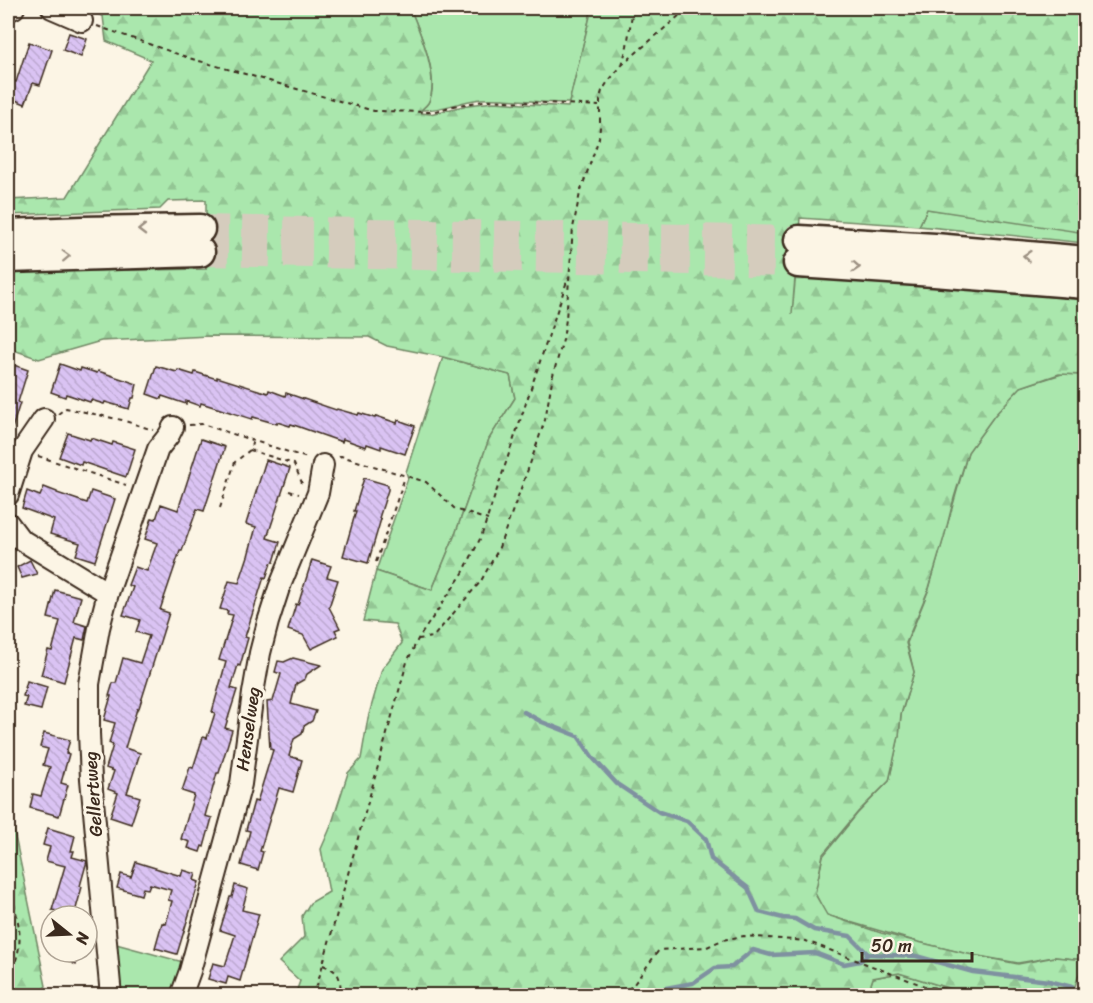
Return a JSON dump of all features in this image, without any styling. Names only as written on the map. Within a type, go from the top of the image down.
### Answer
[{"type":"highway","points":[[8,234],[82,231],[200,241],[8,258]]},
{"type":"highway","points":[[1086,261],[934,248],[798,251],[934,272],[1086,285]]},
{"type":"street","points":[[8,11],[14,8]]},
{"type":"street","points":[[52,8],[82,21]]},
{"type":"street","points":[[8,495],[22,451],[44,419]]},
{"type":"street","name":"Gellertweg","points":[[111,996],[91,779],[89,684],[108,593],[158,449],[171,431]]},
{"type":"street","name":"Henselweg","points":[[181,996],[241,784],[260,653],[279,588],[318,493],[323,465]]},
{"type":"street","points":[[8,523],[20,539],[108,593]]},
{"type":"path","points":[[622,65],[633,8]]},
{"type":"path","points":[[418,639],[433,636],[481,581],[498,550],[545,420],[553,375],[563,340],[573,228],[578,201],[599,138],[602,91],[622,65],[688,8]]},
{"type":"path","points":[[82,21],[189,58],[374,111],[432,112],[489,100],[600,106]]},
{"type":"path","points":[[314,996],[407,662],[418,639],[463,573],[481,537],[568,278]]},
{"type":"path","points":[[44,419],[62,413],[66,408],[171,431]]},
{"type":"path","points":[[202,423],[299,455]]},
{"type":"path","points":[[220,508],[235,462],[250,450],[253,440]]},
{"type":"path","points":[[250,450],[294,464],[305,490]]},
{"type":"path","points":[[22,451],[143,490]]},
{"type":"path","points":[[341,456],[426,482],[455,509],[488,520]]},
{"type":"path","points":[[376,562],[405,476]]},
{"type":"path","points":[[289,491],[303,496]]},
{"type":"path","points":[[8,880],[20,942],[18,955],[8,977]]},
{"type":"path","points":[[621,996],[634,984],[659,950],[707,947],[722,940],[744,936],[806,941],[927,987],[1013,996]]},
{"type":"path","points":[[323,965],[335,970],[341,979],[341,996]]},
{"type":"path","points":[[1080,996],[1086,980]]},
{"type":"green space","points":[[78,8],[410,8],[427,55],[432,82],[428,103],[421,113],[430,114],[468,105],[494,102],[568,107],[592,8],[1085,8],[1085,233],[927,209],[919,226],[800,218],[792,314],[796,272],[1085,300],[1085,375],[1059,374],[1021,387],[994,416],[968,452],[929,588],[906,643],[914,672],[901,714],[899,736],[889,781],[858,812],[823,854],[815,894],[827,915],[881,933],[1018,964],[1055,957],[1084,960],[1072,995],[1049,995],[1011,990],[998,995],[971,995],[899,973],[873,978],[867,996],[295,995],[300,981],[279,962],[304,937],[302,916],[310,903],[329,892],[321,849],[348,773],[361,759],[368,718],[382,669],[402,643],[395,624],[363,621],[376,571],[432,590],[456,532],[489,439],[515,398],[510,375],[443,357],[387,346],[369,337],[210,336],[101,341],[39,359],[8,348],[8,272],[206,269],[206,200],[168,201],[160,209],[8,215],[8,200],[67,197],[151,60],[106,41],[103,16]]},
{"type":"green space","points":[[410,8],[592,8],[569,103],[481,99],[421,110],[428,103],[432,94],[431,69]]},
{"type":"green space","points":[[927,209],[1085,230],[1085,243],[919,226]]},
{"type":"green space","points":[[443,357],[510,375],[515,398],[489,439],[456,532],[432,590],[376,571],[408,478],[406,472]]},
{"type":"green space","points":[[1062,374],[1085,375],[1086,954],[1084,960],[1054,957],[1018,963],[918,942],[826,915],[815,893],[823,856],[857,814],[889,781],[901,715],[914,672],[907,643],[929,589],[968,452],[994,416],[1020,387]]},
{"type":"green space","points":[[8,781],[10,812],[39,952],[39,964],[41,964],[46,986],[37,995],[8,995]]},
{"type":"green space","points":[[116,944],[183,962],[172,995],[120,995]]},
{"type":"green space","points":[[899,973],[971,995],[867,996],[873,978]]},
{"type":"building","points":[[69,33],[87,39],[81,57],[63,50]]},
{"type":"building","points":[[29,42],[52,50],[40,85],[33,83],[25,104],[8,97],[8,92],[12,80],[16,82]]},
{"type":"building","points":[[8,363],[28,370],[10,435],[8,435]]},
{"type":"building","points":[[60,364],[80,371],[81,368],[97,373],[98,371],[137,384],[129,409],[105,402],[104,404],[91,400],[90,402],[66,394],[65,397],[51,392]]},
{"type":"building","points":[[156,366],[177,372],[178,370],[194,375],[195,372],[217,379],[217,377],[268,393],[269,390],[285,396],[286,393],[336,410],[375,418],[376,416],[397,423],[398,420],[415,426],[405,454],[381,446],[381,449],[367,444],[366,447],[343,439],[342,442],[291,424],[290,426],[277,422],[277,424],[253,417],[252,419],[201,403],[200,406],[186,401],[186,404],[147,394]]},
{"type":"building","points":[[68,433],[135,449],[126,477],[59,457]]},
{"type":"building","points":[[201,439],[225,447],[204,511],[197,509],[160,610],[169,613],[125,748],[140,753],[127,793],[140,797],[131,824],[110,817],[118,793],[108,789],[114,771],[106,768],[113,745],[109,743],[115,723],[104,720],[111,696],[109,696],[113,683],[116,683],[123,658],[140,663],[149,636],[136,632],[140,620],[123,615],[133,587],[128,585],[135,567],[147,571],[157,543],[145,539],[152,518],[156,519],[161,504],[178,510]]},
{"type":"building","points":[[266,460],[290,468],[267,538],[280,542],[274,562],[271,563],[266,578],[264,577],[245,637],[248,638],[240,666],[238,665],[231,688],[237,690],[225,728],[232,730],[205,816],[212,818],[204,847],[202,846],[200,852],[188,848],[190,842],[181,839],[194,795],[182,791],[190,767],[193,768],[203,737],[207,738],[215,713],[212,712],[226,662],[219,660],[233,615],[220,609],[229,581],[239,583],[248,556],[256,527],[246,524]]},
{"type":"building","points":[[364,478],[388,485],[368,563],[343,556]]},
{"type":"building","points":[[44,487],[87,503],[91,491],[115,499],[95,561],[76,555],[80,543],[50,534],[54,520],[22,508],[27,491],[40,496]]},
{"type":"building","points":[[30,560],[37,574],[22,578],[17,567]]},
{"type":"building","points":[[312,560],[331,566],[327,577],[338,580],[329,607],[340,628],[335,630],[338,636],[311,649],[303,635],[288,630]]},
{"type":"building","points":[[55,590],[81,597],[74,622],[87,626],[84,640],[76,638],[64,682],[41,675],[48,650],[52,651],[60,621],[48,618]]},
{"type":"building","points":[[293,658],[321,665],[296,684],[291,704],[316,711],[312,721],[304,726],[302,734],[294,739],[289,756],[302,760],[293,792],[279,788],[260,851],[263,852],[258,870],[241,865],[250,831],[246,830],[254,801],[257,802],[273,750],[270,749],[267,702],[273,701],[281,674],[275,672],[278,661],[284,662]]},
{"type":"building","points":[[27,681],[47,687],[41,710],[24,706],[27,697],[23,696]]},
{"type":"building","points":[[44,733],[70,740],[66,753],[69,754],[61,783],[68,785],[59,816],[30,808],[33,794],[41,796],[50,767],[43,765],[48,749],[40,747]]},
{"type":"building","points":[[48,828],[75,836],[71,851],[74,851],[72,857],[87,861],[77,904],[54,904],[65,866],[46,861],[50,847],[43,845]]},
{"type":"building","points":[[136,862],[181,876],[183,870],[196,874],[194,880],[199,882],[177,954],[155,948],[162,923],[166,924],[172,901],[168,900],[171,890],[150,884],[148,889],[143,888],[141,895],[117,888],[121,874],[131,877]]},
{"type":"building","points":[[235,885],[248,889],[242,910],[259,914],[240,981],[228,977],[226,984],[208,979],[213,963],[225,966],[235,935],[220,930]]},
{"type":"waterway","points":[[524,712],[542,722],[578,736],[593,758],[617,784],[659,812],[687,821],[706,839],[711,859],[748,888],[759,912],[795,919],[814,930],[850,936],[868,954],[916,956],[973,972],[1049,981],[1072,987]]},
{"type":"waterway","points":[[657,996],[666,988],[693,983],[715,968],[732,967],[753,950],[771,955],[815,953],[844,964],[860,961],[868,954]]},
{"type":"tunnel","points":[[200,229],[799,240]]},
{"type":"tunnel","points":[[200,252],[798,263]]}]
